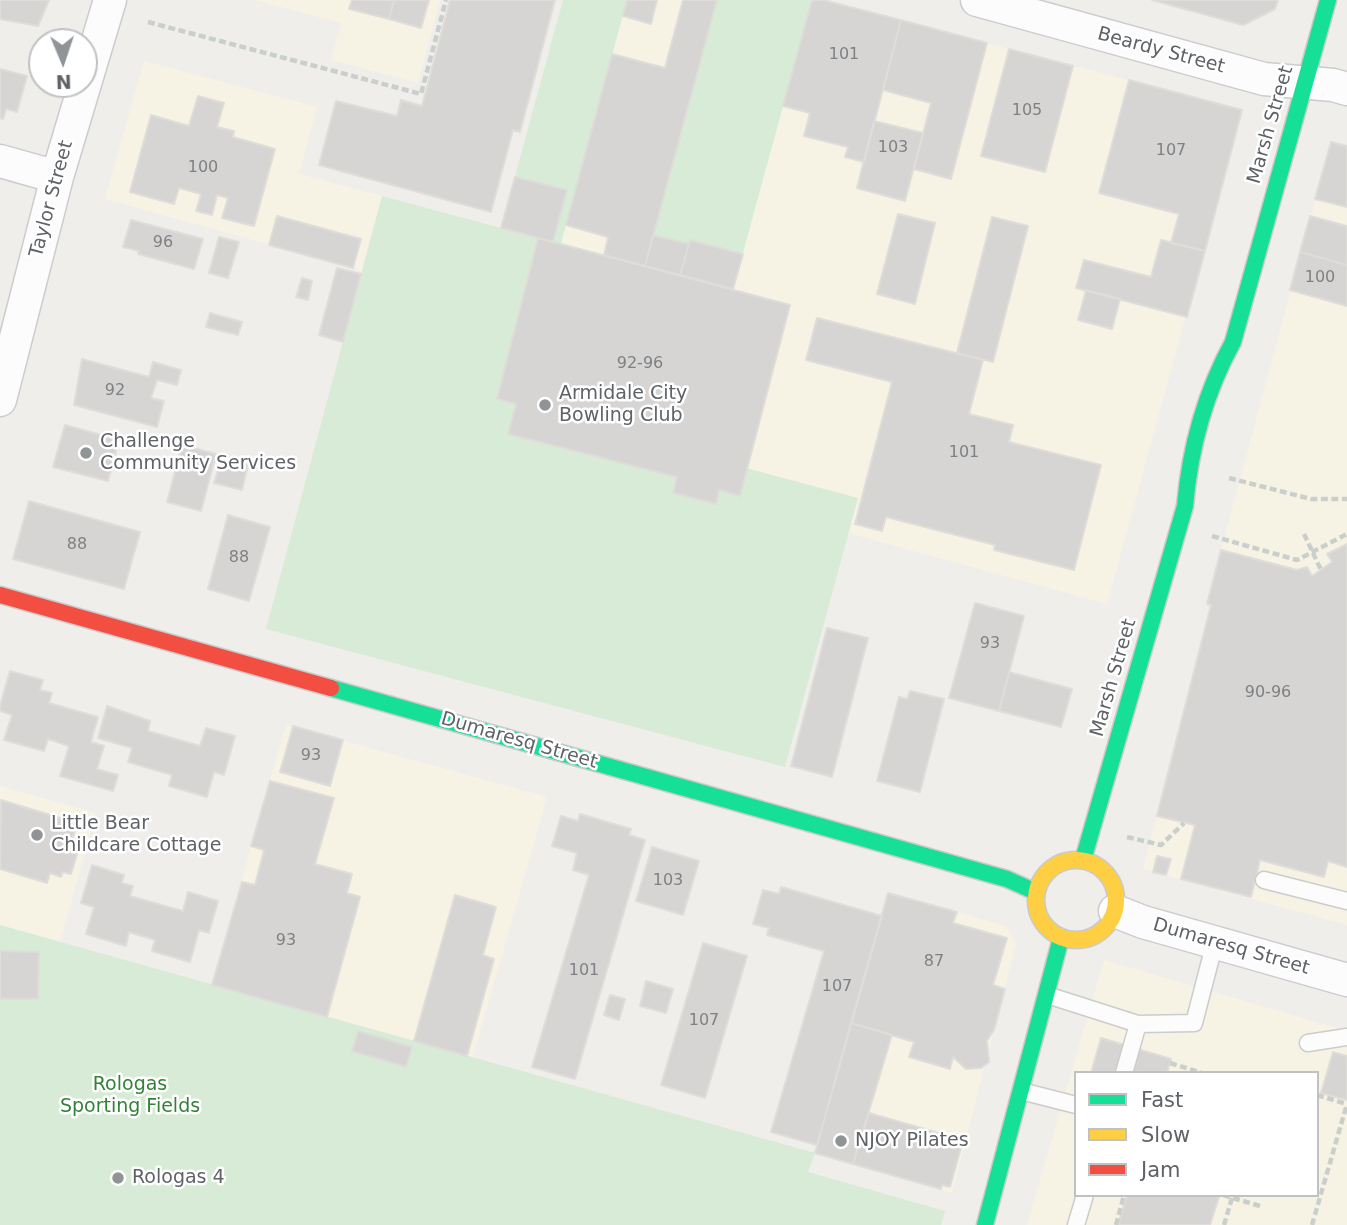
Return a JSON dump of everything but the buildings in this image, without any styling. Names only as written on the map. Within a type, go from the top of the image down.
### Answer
[{"type":"main road","name":"Marsh Street","points":[[1083,860],[1185,506],[1186,482],[1216,370],[1233,342],[1328,0]]},
{"type":"main road","name":"Marsh Street","points":[[1233,342],[1235,377]]},
{"type":"main road","points":[[1185,506],[1206,486]]},
{"type":"main road","name":"Dumaresq Street","points":[[0,595],[993,875],[1036,892]]},
{"type":"main road","points":[[1083,860],[1103,870],[1111,878],[1117,900],[1110,924],[1100,933],[1074,941],[1061,938],[1043,924],[1038,914],[1036,892],[1047,871],[1058,864],[1083,860]]},
{"type":"main road","points":[[985,1225],[1061,938]]},
{"type":"street","name":"Taylor Street","points":[[0,400],[57,177],[110,0]]},
{"type":"street","name":"Beardy Street","points":[[977,0],[1264,79],[1347,89]]},
{"type":"street","points":[[0,161],[57,177]]},
{"type":"street","name":"Dumaresq Street","points":[[1115,911],[1347,980]]},
{"type":"lane","points":[[1264,880],[1347,901]]},
{"type":"lane","points":[[1047,995],[1138,1024],[1194,1023],[1215,942]]},
{"type":"lane","points":[[1125,1071],[1138,1024]]},
{"type":"lane","points":[[1308,1042],[1347,1037]]},
{"type":"lane","points":[[1021,1091],[1074,1104]]},
{"type":"lane","points":[[1076,1225],[1084,1197]]},
{"type":"path","points":[[148,22],[421,94],[446,0]]},
{"type":"path","points":[[1229,478],[1311,499],[1347,499]]},
{"type":"path","points":[[1304,534],[1321,570]]},
{"type":"path","points":[[1212,536],[1297,560],[1347,534]]},
{"type":"path","points":[[1127,837],[1161,845],[1184,822]]},
{"type":"path","points":[[1170,1063],[1196,1071]]},
{"type":"path","points":[[1312,1225],[1347,1104],[1319,1096]]},
{"type":"path","points":[[1115,1225],[1123,1197]]},
{"type":"path","points":[[1230,1197],[1260,1206]]},
{"type":"path","points":[[1224,1225],[1233,1198]]},
{"type":"shaded area","points":[[255,0],[440,0],[418,83],[331,60],[341,23]]},
{"type":"shaded area","points":[[627,0],[717,0],[644,266],[561,243]]},
{"type":"shaded area","points":[[812,0],[823,0],[1242,110],[1107,604],[848,533],[857,498],[746,468],[790,305],[733,289]]},
{"type":"shaded area","points":[[144,61],[317,107],[299,174],[382,196],[362,270],[105,199]]},
{"type":"shaded area","points":[[1331,142],[1347,146],[1347,925],[1143,869],[1211,605],[1207,604]]},
{"type":"shaded area","points":[[286,725],[547,797],[473,1057],[212,985]]},
{"type":"shaded area","points":[[0,786],[96,813],[60,942],[0,925]]},
{"type":"shaded area","points":[[888,893],[1006,926],[1016,944],[952,1193],[815,1153]]},
{"type":"shaded area","points":[[1104,960],[1347,1031],[1347,1225],[1027,1225]]},
{"type":"green space","name":"Armidale City Bowling Club","points":[[563,0],[627,0],[561,243],[644,266],[717,0],[812,0],[733,289],[790,305],[746,468],[858,498],[785,767],[266,629],[382,196],[501,228]]},
{"type":"green space","name":"Rologas Sporting Fields","points":[[0,925],[815,1153],[808,1172],[945,1211],[941,1225],[0,1225]]},
{"type":"traffic: fast","points":[[1083,860],[1185,506],[1200,421],[1214,381],[1233,342],[1328,0]]},
{"type":"traffic: fast","points":[[331,688],[1007,879],[1036,892]]},
{"type":"traffic: fast","points":[[985,1225],[1061,938]]},
{"type":"traffic: slow","points":[[1068,860],[1084,860],[1105,871],[1116,892],[1116,900],[1116,908],[1105,929],[1084,940],[1068,940],[1054,934],[1042,922],[1036,908],[1036,892],[1042,878],[1054,866],[1068,860]]},
{"type":"traffic: jam","points":[[0,595],[331,688]]},
{"type":"place","name":"Armidale City Bowling Club","points":[[545,405]]},
{"type":"place","name":"Challenge Community Services","points":[[86,453]]},
{"type":"place","name":"Little Bear Childcare Cottage","points":[[37,835]]},
{"type":"place","name":"NJOY Pilates","points":[[841,1141]]},
{"type":"place","name":"Rologas 4","points":[[118,1178]]}]
